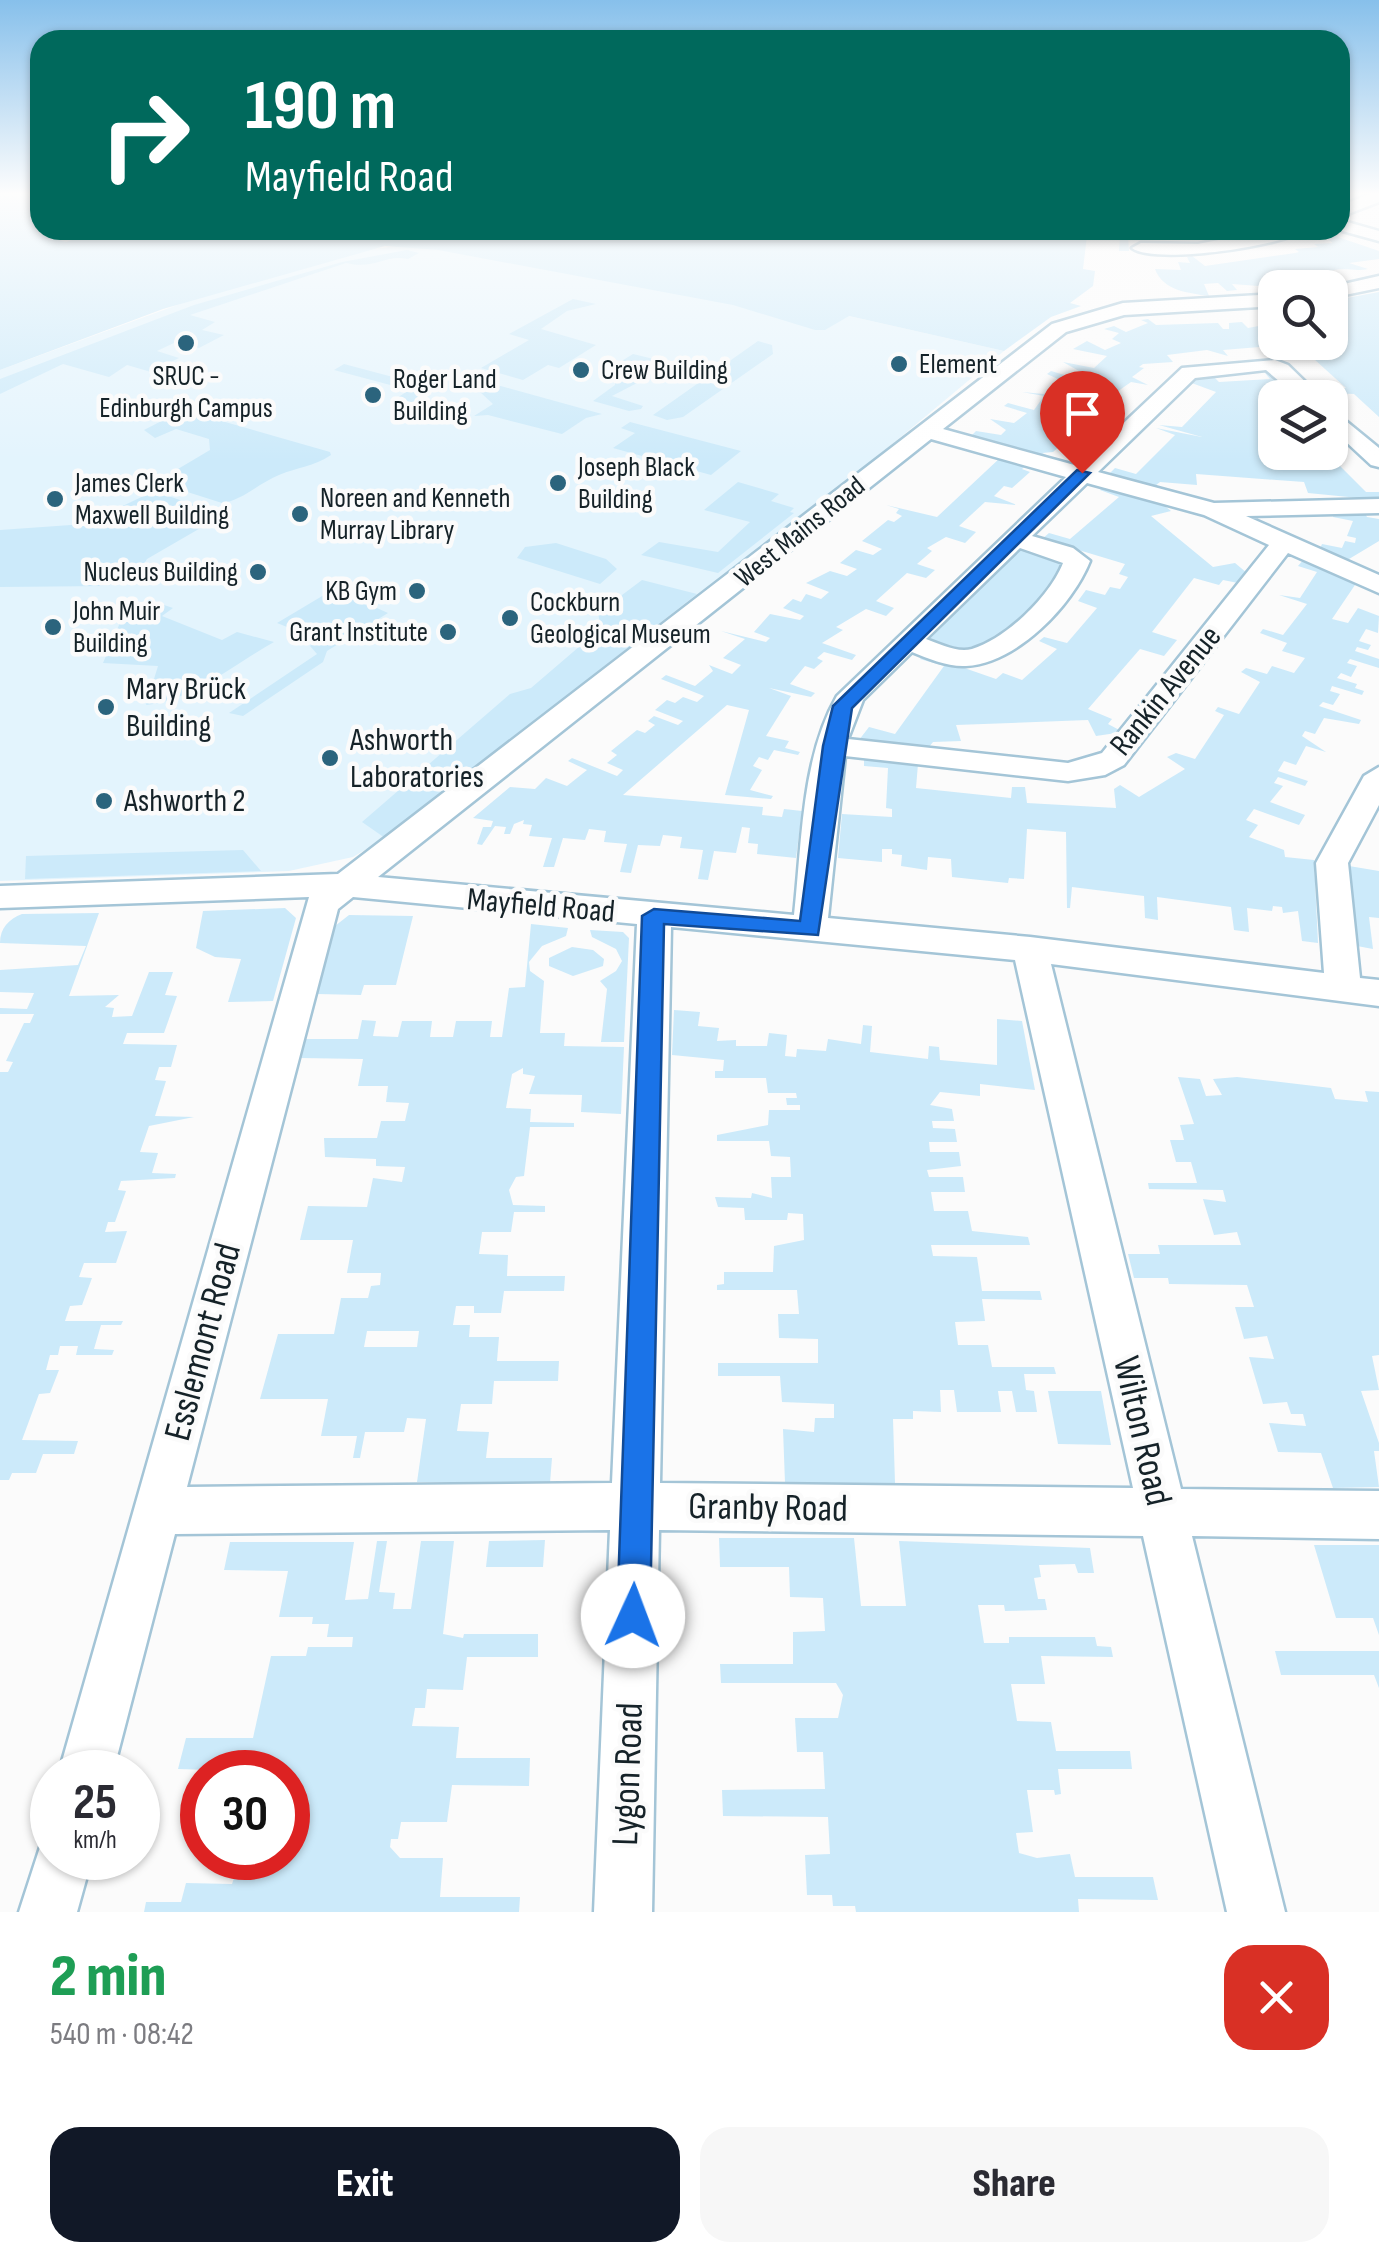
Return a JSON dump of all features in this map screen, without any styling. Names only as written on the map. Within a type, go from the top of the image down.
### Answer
[{"type":"street","points":[[1159,282],[1173,305]]},
{"type":"street","points":[[1348,288],[1378,282]]},
{"type":"street","name":"West Mains Road","points":[[353,886],[1032,347],[1075,321],[1123,309],[1258,301]]},
{"type":"street","points":[[810,930],[833,746],[846,702],[1191,371],[1272,366],[1290,380]]},
{"type":"street","points":[[925,431],[1212,510],[1379,585]]},
{"type":"street","points":[[1348,432],[1379,460]]},
{"type":"street","points":[[1212,510],[1244,506],[1379,506]]},
{"type":"street","points":[[906,641],[957,658],[976,657],[1004,642],[1039,612],[1077,561],[1014,538]]},
{"type":"street","name":"Rankin Avenue","points":[[833,746],[1068,772],[1102,766],[1114,760],[1284,542]]},
{"type":"street","points":[[1343,987],[1332,863],[1379,776]]},
{"type":"street","name":"Mayfield Road","points":[[0,898],[353,886],[1030,949],[1379,994]]},
{"type":"street","name":"Esslemont Road","points":[[92,1750],[158,1511],[353,886]]},
{"type":"street","name":"Lygon Road","points":[[623,1912],[654,916]]},
{"type":"street","name":"Wilton Road","points":[[1030,949],[1256,1912]]},
{"type":"street","name":"Granby Road","points":[[158,1511],[637,1506],[1379,1515]]},
{"type":"street","points":[[48,1912],[57,1880]]},
{"type":"shaded area","points":[[0,282],[257,282],[163,309],[0,370]]},
{"type":"shaded area","points":[[250,282],[643,282],[831,312],[1004,351],[848,481],[385,838],[353,857],[289,871],[0,881],[0,370],[199,297]]},
{"type":"shaded area","points":[[272,282],[288,282],[190,315],[215,322],[202,330],[224,335],[199,348],[176,342],[157,351],[179,358],[151,372],[127,365],[109,377],[63,364],[0,394],[0,379],[194,305]]},
{"type":"shaded area","points":[[611,282],[1094,282],[1070,303],[1081,306],[1051,317],[1004,351],[849,316],[825,330],[815,330],[733,305]]},
{"type":"shaded area","points":[[1164,282],[1258,282],[1258,286],[1232,284],[1237,290],[1227,291],[1218,283],[1204,284],[1209,296],[1185,292]]},
{"type":"shaded area","points":[[1379,292],[1379,417],[1354,394],[1348,394],[1348,380],[1337,380],[1315,360],[1348,360],[1348,298]]},
{"type":"shaded area","points":[[573,299],[596,304],[567,311],[541,329],[596,345],[559,368],[548,365],[523,380],[481,368],[529,340],[509,334]]},
{"type":"shaded area","points":[[1148,319],[1156,325],[1218,323],[1223,329],[1229,329],[1229,323],[1242,322],[1248,328],[1258,326],[1258,347],[1223,350],[1228,356],[1207,350],[1167,355],[1173,362],[1143,364],[1139,367],[1144,368],[1132,377],[1148,385],[1131,382],[1107,399],[1123,409],[1105,405],[1079,424],[1096,433],[1077,431],[1053,452],[1042,453],[1062,462],[970,437],[976,431],[1001,435],[1006,430],[990,419],[1014,423],[1027,413],[1004,406],[1008,403],[1034,410],[1044,396],[1022,392],[1044,394],[1060,380],[1047,374],[1051,371],[1078,379],[1086,375],[1063,362],[1094,368],[1107,356],[1073,349],[1087,341],[1105,350],[1121,343],[1112,339],[1119,333],[1104,329],[1114,326],[1126,332],[1148,323],[1141,320]]},
{"type":"shaded area","points":[[758,341],[772,345],[773,354],[683,417],[667,420],[653,415]]},
{"type":"shaded area","points":[[633,354],[662,361],[664,369],[612,396],[643,406],[641,409],[629,411],[593,401],[615,385],[615,365]]},
{"type":"shaded area","points":[[344,364],[423,385],[419,391],[427,394],[409,405],[394,400],[409,390],[334,370]]},
{"type":"shaded area","points":[[1260,367],[1280,380],[1258,380],[1258,470],[1344,470],[1366,492],[1379,492],[1379,500],[1308,493],[1304,482],[1196,474],[1197,485],[1160,482],[1155,486],[1110,473],[1115,468],[1136,474],[1175,435],[1156,428],[1202,437],[1159,425],[1182,427],[1216,392],[1189,382],[1208,371],[1219,382],[1270,379]]},
{"type":"shaded area","points":[[493,384],[602,414],[586,418],[562,434],[488,415],[474,416],[493,404],[480,392]]},
{"type":"shaded area","points":[[183,410],[331,455],[222,503],[156,482],[210,450],[209,439],[176,429],[155,438],[144,430]]},
{"type":"shaded area","points":[[630,422],[741,451],[711,475],[613,448],[635,433],[621,428]]},
{"type":"shaded area","points":[[1001,457],[1027,464],[1022,469],[1030,472],[1012,488],[1004,486],[994,496],[1017,505],[985,502],[959,526],[976,532],[965,543],[946,537],[927,548],[932,551],[917,564],[935,570],[926,578],[907,573],[876,601],[894,608],[886,616],[866,609],[836,627],[843,630],[822,643],[856,655],[852,660],[824,652],[817,658],[823,661],[814,669],[805,666],[790,684],[815,693],[811,697],[769,688],[791,696],[766,736],[789,741],[785,748],[800,752],[798,755],[774,750],[768,760],[759,757],[753,766],[762,770],[750,790],[773,796],[771,799],[725,795],[749,710],[727,705],[623,795],[763,807],[762,815],[782,817],[784,809],[802,811],[796,858],[757,854],[758,844],[748,843],[750,828],[742,827],[736,853],[714,851],[708,880],[698,879],[703,850],[680,848],[682,837],[663,835],[660,846],[638,845],[631,873],[620,872],[627,844],[604,842],[606,831],[589,829],[585,840],[563,838],[554,867],[543,867],[552,838],[529,836],[532,825],[523,824],[524,820],[514,824],[510,834],[504,834],[506,827],[495,826],[482,845],[477,844],[483,827],[491,827],[493,821],[473,818],[510,787],[535,789],[546,778],[567,786],[587,770],[568,761],[572,758],[617,776],[623,770],[607,763],[617,755],[611,751],[637,730],[645,733],[655,725],[648,721],[654,716],[678,725],[683,721],[655,710],[667,700],[675,703],[683,697],[697,702],[704,696],[661,679],[666,675],[695,686],[713,671],[709,665],[732,674],[741,665],[723,658],[745,639],[721,631],[766,642],[770,638],[754,632],[770,614],[800,620],[804,616],[783,608],[793,599],[801,602],[806,594],[821,599],[829,592],[806,583],[830,571],[847,576],[857,569],[840,563],[856,550],[873,555],[882,549],[862,541],[888,520],[894,522],[902,516],[896,513],[899,509],[886,505],[937,517]]},
{"type":"shaded area","points":[[738,482],[779,494],[771,501],[794,508],[790,512],[794,513],[718,573],[641,555],[659,542],[718,552],[750,522],[704,510]]},
{"type":"shaded area","points":[[1105,485],[1155,498],[1171,511],[1151,516],[1213,567],[1235,563],[1247,573],[1238,583],[1223,580],[1219,585],[1194,578],[1152,632],[1177,640],[1164,656],[1140,649],[1088,709],[1112,719],[1108,724],[1123,732],[1096,736],[1088,720],[956,725],[961,741],[933,742],[929,747],[859,740],[869,727],[895,734],[944,666],[920,659],[924,654],[996,679],[1003,673],[1022,680],[1057,649],[1039,641],[1044,637],[1067,643],[1097,608],[1078,601],[1086,590],[1105,595],[1110,587],[1120,589],[1128,577],[1119,574],[1125,564],[1042,539],[1049,533],[1070,539],[1119,497],[1100,490]]},
{"type":"shaded area","points":[[154,491],[223,515],[147,559],[134,580],[106,586],[0,587],[0,530],[85,524]]},
{"type":"shaded area","points":[[1363,510],[1367,517],[1379,519],[1379,541],[1344,562],[1319,551],[1322,544],[1342,548],[1345,541],[1355,543],[1356,538],[1347,536],[1353,521],[1333,517],[1335,511]]},
{"type":"shaded area","points":[[556,543],[606,559],[617,569],[600,584],[517,558],[525,547]]},
{"type":"shaded area","points":[[1022,546],[1071,563],[1023,615],[966,654],[921,640]]},
{"type":"shaded area","points":[[1304,559],[1357,582],[1332,619],[1348,623],[1358,608],[1379,616],[1378,633],[1366,629],[1359,641],[1371,645],[1368,650],[1357,647],[1355,651],[1379,659],[1379,668],[1350,659],[1347,663],[1357,666],[1351,677],[1341,673],[1337,678],[1357,684],[1355,688],[1364,691],[1362,695],[1332,686],[1330,691],[1340,694],[1333,705],[1323,702],[1319,706],[1361,720],[1359,724],[1324,718],[1315,734],[1305,731],[1302,736],[1326,752],[1306,746],[1296,765],[1284,761],[1278,771],[1308,781],[1305,786],[1278,777],[1274,783],[1283,786],[1270,802],[1305,815],[1299,825],[1254,809],[1246,820],[1258,825],[1249,837],[1284,850],[1285,857],[1314,860],[1318,943],[1302,941],[1298,911],[1283,913],[1282,907],[1273,906],[1272,911],[1247,908],[1249,932],[1234,930],[1231,907],[1157,897],[1158,920],[1145,918],[1144,896],[1072,887],[1067,908],[1066,832],[1027,829],[1024,879],[1009,878],[1008,883],[952,877],[951,859],[928,857],[927,870],[901,866],[902,855],[892,854],[892,849],[882,849],[882,862],[838,858],[842,814],[892,817],[892,809],[886,808],[888,768],[864,766],[864,758],[918,764],[916,788],[1011,798],[1012,787],[1025,787],[1027,803],[1116,808],[1114,789],[1120,785],[1139,797],[1185,769],[1167,757],[1176,753],[1195,759],[1224,715],[1215,711],[1218,707],[1239,714],[1260,682],[1241,672],[1246,668],[1267,674],[1272,666],[1294,673],[1305,658],[1282,651],[1287,643],[1260,633],[1263,629],[1283,635],[1307,604],[1279,595],[1300,598],[1317,572],[1298,566]]},
{"type":"shaded area","points":[[642,580],[697,594],[385,838],[362,822],[510,694],[531,688],[601,628],[598,613]]},
{"type":"shaded area","points":[[334,589],[388,613],[327,651],[323,662],[243,716],[229,713],[317,654],[310,646],[317,639],[277,623]]},
{"type":"shaded area","points":[[161,604],[173,608],[162,616],[222,640],[237,632],[274,642],[180,697],[146,705],[158,666],[103,663],[127,606]]},
{"type":"shaded area","points":[[243,850],[261,871],[25,879],[26,856]]},
{"type":"shaded area","points":[[1349,866],[1379,871],[1379,918],[1369,917],[1373,949],[1357,946]]},
{"type":"shaded area","points":[[285,908],[296,918],[273,1001],[228,1002],[241,959],[215,957],[196,948],[203,911]]},
{"type":"shaded area","points":[[99,913],[69,996],[119,995],[105,1007],[114,1008],[112,1017],[132,1016],[149,972],[173,972],[165,995],[177,996],[164,1033],[127,1033],[123,1044],[177,1045],[171,1067],[159,1067],[155,1080],[166,1081],[155,1116],[194,1117],[149,1126],[140,1152],[158,1153],[152,1173],[176,1174],[175,1178],[121,1181],[118,1190],[126,1191],[115,1222],[108,1222],[105,1232],[127,1231],[116,1263],[84,1263],[79,1277],[92,1278],[82,1305],[70,1306],[65,1321],[123,1321],[121,1325],[101,1325],[94,1349],[114,1350],[112,1355],[76,1355],[78,1346],[60,1346],[58,1355],[50,1355],[46,1370],[59,1370],[50,1393],[39,1394],[22,1440],[78,1441],[74,1454],[43,1454],[36,1473],[12,1473],[9,1480],[0,1480],[0,1072],[8,1072],[13,1062],[6,1061],[24,1023],[30,1023],[34,1014],[0,1014],[0,1008],[27,1009],[34,993],[0,992],[0,970],[78,965],[86,946],[0,943],[0,938],[6,925],[22,914]]},
{"type":"shaded area","points":[[349,915],[413,916],[396,985],[364,985],[361,995],[317,994],[335,926]]},
{"type":"shaded area","points":[[531,924],[568,928],[566,936],[542,946],[529,962],[530,971],[544,981],[540,1033],[565,1033],[564,1046],[624,1047],[621,1114],[581,1112],[582,1095],[529,1094],[535,1076],[523,1074],[523,1068],[512,1074],[506,1108],[531,1109],[530,1122],[574,1123],[574,1127],[530,1127],[524,1176],[516,1177],[509,1190],[513,1205],[545,1206],[545,1212],[514,1212],[511,1232],[482,1232],[479,1254],[508,1255],[507,1276],[565,1276],[564,1291],[504,1291],[501,1313],[474,1313],[474,1306],[456,1306],[453,1325],[470,1325],[469,1337],[499,1337],[497,1361],[559,1361],[558,1381],[494,1381],[492,1404],[461,1404],[457,1431],[489,1432],[486,1458],[552,1458],[550,1483],[417,1482],[426,1419],[407,1418],[404,1432],[365,1432],[360,1458],[353,1458],[357,1436],[321,1436],[328,1399],[260,1399],[278,1334],[334,1334],[341,1298],[368,1298],[371,1286],[380,1285],[381,1273],[347,1273],[353,1240],[300,1240],[308,1206],[367,1207],[373,1178],[402,1182],[405,1167],[376,1166],[376,1159],[325,1157],[324,1138],[377,1138],[381,1121],[405,1121],[409,1103],[386,1102],[388,1086],[358,1086],[363,1059],[300,1058],[305,1039],[358,1039],[362,1020],[376,1021],[373,1036],[398,1037],[402,1021],[432,1021],[430,1037],[453,1037],[456,1021],[492,1021],[490,1037],[502,1037],[509,988],[525,987]],"holes":[[[367,1331],[419,1331],[417,1347],[364,1347]]]},
{"type":"shaded area","points":[[590,930],[623,932],[629,938],[624,1042],[601,1042],[607,989],[600,981],[616,971],[622,961],[616,949],[592,937]]},
{"type":"shaded area","points":[[572,947],[593,950],[604,959],[603,966],[573,976],[549,966],[549,958]]},
{"type":"shaded area","points":[[674,1010],[700,1012],[698,1026],[719,1028],[717,1041],[736,1040],[736,1046],[767,1046],[769,1033],[787,1035],[785,1056],[796,1057],[797,1049],[826,1051],[828,1039],[861,1044],[863,1025],[872,1026],[870,1052],[928,1059],[929,1046],[939,1047],[940,1060],[997,1065],[997,1019],[1022,1021],[1035,1090],[980,1084],[980,1096],[940,1092],[930,1105],[952,1109],[954,1121],[932,1121],[933,1128],[955,1129],[957,1142],[929,1142],[930,1152],[959,1152],[961,1166],[927,1170],[929,1177],[963,1177],[965,1192],[931,1192],[934,1211],[968,1211],[972,1231],[1028,1237],[1030,1245],[931,1245],[933,1256],[977,1257],[982,1291],[1040,1291],[1042,1300],[982,1299],[985,1321],[955,1322],[958,1345],[988,1345],[992,1367],[1054,1367],[1056,1374],[1024,1374],[1026,1390],[1034,1391],[1037,1412],[1016,1412],[1012,1391],[998,1391],[1001,1412],[957,1412],[954,1390],[940,1390],[941,1412],[913,1411],[913,1419],[893,1419],[895,1483],[785,1483],[783,1429],[814,1432],[815,1418],[834,1418],[834,1404],[782,1402],[780,1376],[718,1376],[718,1363],[818,1363],[818,1339],[779,1338],[778,1314],[799,1314],[797,1290],[717,1290],[717,1285],[724,1284],[724,1272],[773,1272],[774,1246],[804,1240],[803,1214],[788,1213],[787,1220],[745,1220],[744,1208],[718,1207],[715,1197],[751,1198],[752,1193],[772,1198],[771,1177],[791,1177],[790,1157],[771,1156],[769,1141],[717,1141],[717,1135],[768,1125],[769,1110],[800,1110],[800,1105],[787,1105],[786,1098],[797,1098],[796,1093],[768,1093],[766,1078],[715,1078],[715,1071],[723,1071],[724,1060],[672,1055]]},
{"type":"shaded area","points":[[1178,1077],[1200,1079],[1206,1096],[1222,1095],[1213,1079],[1237,1077],[1331,1088],[1335,1099],[1368,1102],[1365,1091],[1379,1092],[1379,1355],[1372,1356],[1379,1390],[1361,1391],[1379,1443],[1379,1451],[1374,1451],[1379,1487],[1333,1488],[1321,1453],[1278,1452],[1269,1423],[1306,1426],[1303,1414],[1291,1414],[1287,1402],[1263,1404],[1249,1357],[1274,1359],[1267,1336],[1244,1339],[1235,1307],[1254,1307],[1247,1285],[1169,1284],[1168,1278],[1134,1278],[1128,1254],[1160,1254],[1158,1245],[1241,1245],[1237,1232],[1214,1235],[1203,1199],[1226,1202],[1223,1190],[1149,1189],[1148,1183],[1197,1183],[1191,1162],[1176,1162],[1170,1140],[1184,1140],[1180,1125],[1194,1124]]},
{"type":"shaded area","points":[[1048,1391],[1101,1391],[1111,1445],[1058,1444]]},
{"type":"shaded area","points":[[719,1538],[854,1538],[861,1606],[906,1606],[899,1541],[1090,1548],[1094,1573],[1078,1573],[1075,1564],[1039,1565],[1041,1577],[1034,1578],[1038,1599],[1045,1599],[1047,1610],[1005,1611],[1004,1605],[978,1605],[984,1643],[1009,1643],[1009,1637],[1095,1637],[1097,1646],[1111,1647],[1113,1657],[1041,1656],[1045,1684],[1011,1684],[1017,1721],[1051,1722],[1056,1751],[1130,1751],[1132,1769],[1058,1769],[1061,1794],[1055,1795],[1054,1790],[1027,1790],[1033,1832],[1016,1833],[1019,1853],[1037,1858],[1070,1854],[1075,1877],[1153,1877],[1158,1900],[1078,1899],[1079,1912],[856,1912],[855,1906],[833,1906],[832,1895],[807,1895],[805,1855],[830,1854],[828,1817],[723,1816],[722,1790],[825,1789],[823,1752],[797,1752],[795,1718],[838,1718],[843,1695],[836,1683],[721,1683],[720,1664],[793,1664],[793,1632],[825,1631],[823,1598],[790,1597],[789,1567],[720,1567]]},
{"type":"shaded area","points":[[545,1540],[543,1567],[486,1567],[489,1541]]},
{"type":"shaded area","points":[[377,1541],[387,1541],[379,1592],[395,1593],[393,1609],[411,1609],[421,1541],[454,1541],[443,1634],[463,1638],[464,1634],[538,1634],[538,1657],[467,1657],[463,1690],[427,1689],[425,1708],[415,1708],[412,1726],[459,1727],[456,1758],[530,1758],[529,1786],[452,1785],[447,1822],[401,1822],[398,1839],[391,1839],[390,1847],[400,1858],[443,1858],[440,1897],[520,1897],[519,1912],[144,1912],[146,1902],[181,1902],[186,1883],[310,1880],[310,1750],[183,1750],[186,1738],[253,1738],[271,1656],[306,1656],[308,1647],[352,1647],[353,1637],[327,1637],[329,1624],[312,1624],[313,1617],[279,1617],[288,1571],[224,1570],[230,1542],[354,1542],[345,1600],[368,1599]]},
{"type":"shaded area","points":[[1314,1545],[1379,1545],[1379,1635],[1373,1618],[1336,1618]]},
{"type":"shaded area","points":[[1275,1651],[1379,1651],[1379,1688],[1374,1675],[1281,1675]]},
{"type":"place","name":"SRUC - Edinburgh Campus","points":[[186,343]]},
{"type":"place","name":"Element","points":[[899,364]]},
{"type":"place","name":"Crew Building","points":[[581,370]]},
{"type":"place","name":"Roger Land Building","points":[[373,395]]},
{"type":"place","name":"Joseph Black Building","points":[[558,483]]},
{"type":"place","name":"James Clerk Maxwell Building","points":[[55,499]]},
{"type":"place","name":"Noreen and Kenneth Murray Library","points":[[300,514]]},
{"type":"place","name":"Nucleus Building","points":[[258,572]]},
{"type":"place","name":"KB Gym","points":[[417,591]]},
{"type":"place","name":"Cockburn Geological Museum","points":[[510,618]]},
{"type":"place","name":"John Muir Building","points":[[53,627]]},
{"type":"place","name":"Grant Institute","points":[[448,632]]},
{"type":"place","name":"Mary Brück Building","points":[[106,707]]},
{"type":"place","name":"Ashworth Laboratories","points":[[330,758]]},
{"type":"place","name":"Ashworth 2","points":[[104,801]]},
{"type":"route","points":[[633,1616],[654,916],[810,930],[833,746],[843,706],[1082,473]]}]
